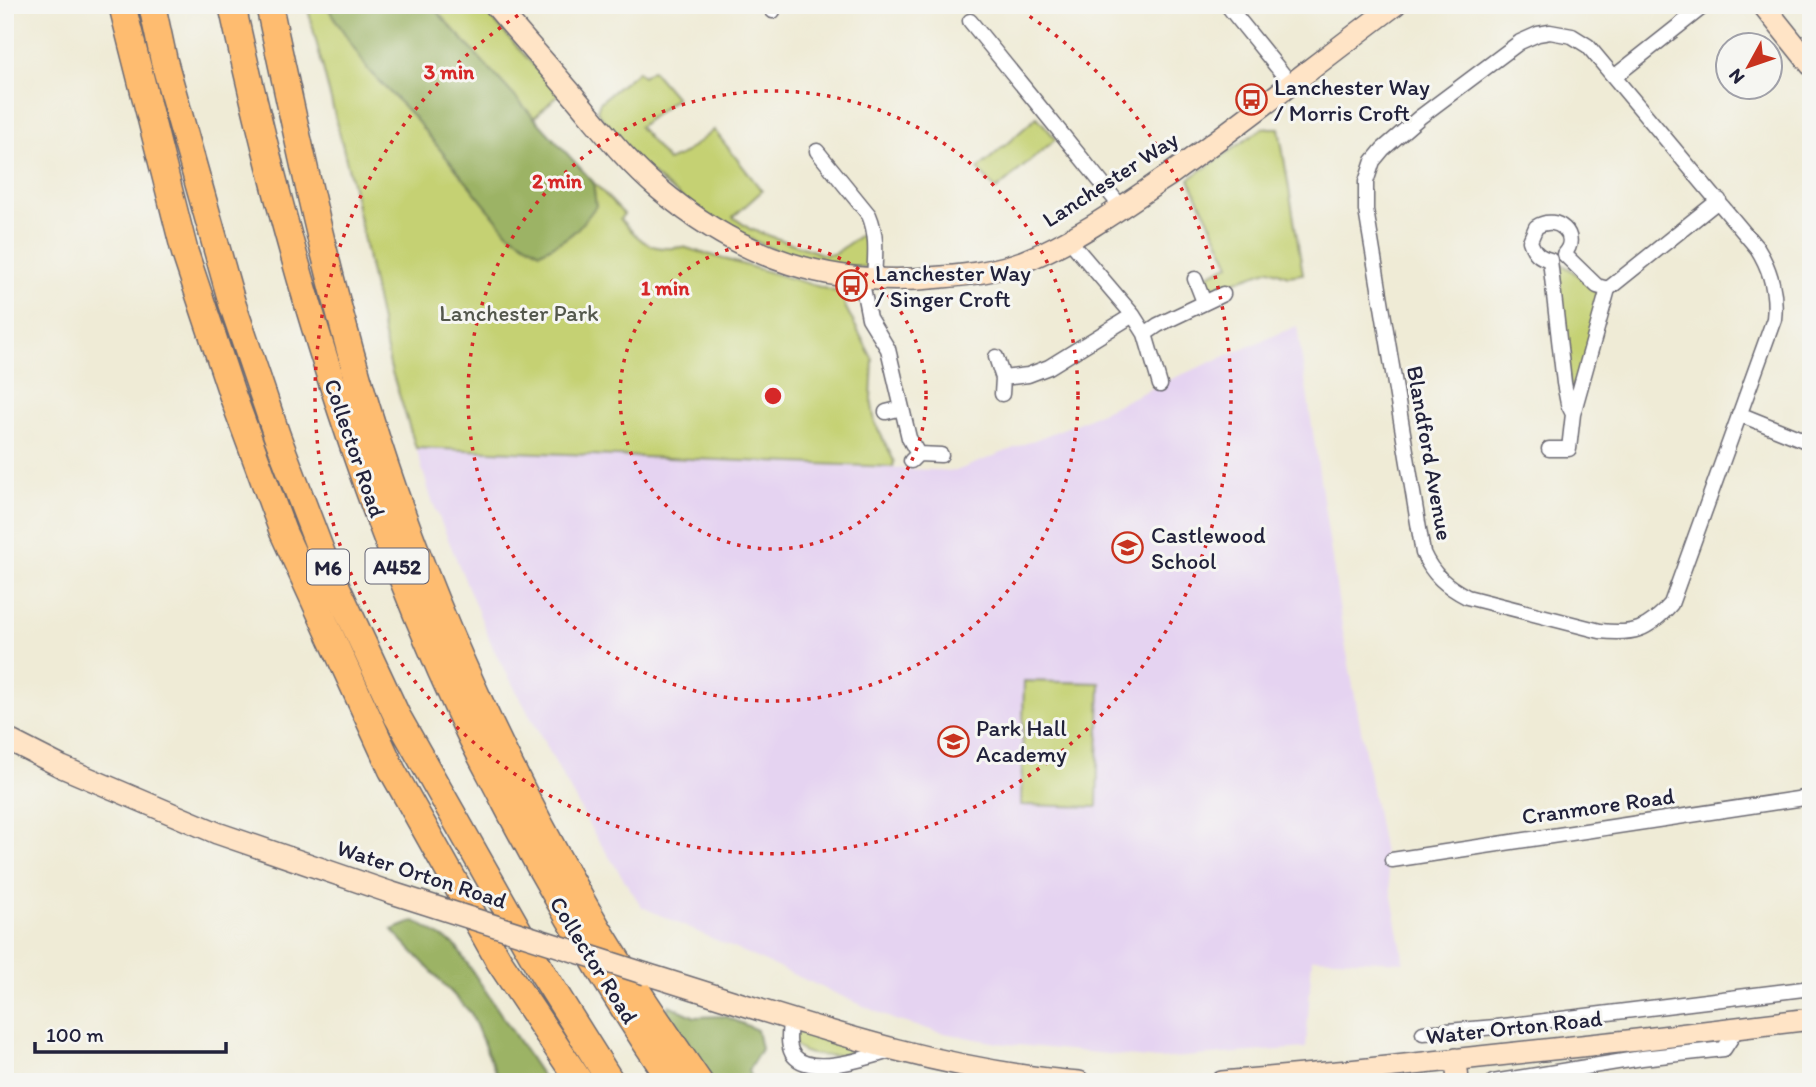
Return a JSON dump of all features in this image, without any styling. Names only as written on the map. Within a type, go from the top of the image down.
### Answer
[{"type":"highway","name":"M6","points":[[122,5],[185,253],[233,397],[283,533],[392,770],[499,961],[580,1082]]},
{"type":"highway","name":"M6","points":[[152,5],[173,98],[232,303],[277,436],[326,562],[410,739],[542,972],[611,1082]]},
{"type":"highway","name":"Collector Road","points":[[232,5],[273,183],[333,390],[416,614],[467,728],[554,896],[671,1082]]},
{"type":"highway","points":[[245,5],[254,102]]},
{"type":"highway","name":"Collector Road","points":[[269,5],[303,161],[361,388],[396,495],[441,611],[491,726],[576,890],[699,1082]]},
{"type":"main road","name":"Lanchester Way","points":[[495,5],[632,165],[685,210],[729,239],[756,253],[802,268],[867,279],[915,280],[968,275],[1019,263],[1070,241],[1122,208],[1243,121],[1395,5]]},
{"type":"main road","points":[[1763,5],[1811,65]]},
{"type":"main road","name":"Water Orton Road","points":[[5,738],[62,767],[217,833],[389,892],[895,1050],[1018,1076],[1079,1082]]},
{"type":"main road","name":"Water Orton Road","points":[[1222,1082],[1496,1055],[1640,1049],[1737,1029],[1811,1019]]},
{"type":"main road","points":[[1456,1059],[1458,1082]]},
{"type":"street","points":[[279,5],[361,388]]},
{"type":"street","points":[[1227,5],[1290,83]]},
{"type":"street","points":[[1614,77],[1705,5]]},
{"type":"street","points":[[970,21],[1122,208]]},
{"type":"street","name":"Blandford Avenue","points":[[1550,32],[1572,36],[1588,46],[1719,200],[1765,261],[1774,294],[1774,319],[1671,604],[1657,620],[1637,631],[1620,633],[1600,631],[1467,597],[1452,589],[1430,567],[1423,553],[1366,210],[1366,182],[1373,161],[1420,117],[1520,42],[1550,32]]},
{"type":"street","points":[[817,151],[869,215],[874,226],[876,243],[867,279],[869,318],[888,349],[914,458],[941,455]]},
{"type":"street","points":[[1549,449],[1569,449],[1573,414],[1608,289],[1719,200]]},
{"type":"street","points":[[1070,241],[1146,334],[1160,385]]},
{"type":"street","points":[[1573,414],[1564,383],[1557,257],[1597,286],[1608,289]]},
{"type":"street","points":[[1195,279],[1204,302]]},
{"type":"street","points":[[1146,334],[1223,294]]},
{"type":"street","points":[[1003,378],[1028,375],[1049,367],[1133,315]]},
{"type":"street","points":[[996,357],[1003,378],[1002,394]]},
{"type":"street","points":[[886,411],[902,408]]},
{"type":"street","points":[[1740,414],[1811,443]]},
{"type":"street","name":"Cranmore Road","points":[[1392,860],[1811,797]]},
{"type":"street","name":"Water Orton Road","points":[[1423,1033],[1496,1027],[1811,988]]},
{"type":"street","points":[[790,1018],[790,1048],[795,1057],[814,1066],[865,1059],[895,1050]]},
{"type":"street","points":[[1496,1027],[1496,1055]]},
{"type":"street","points":[[1493,1082],[1640,1049]]},
{"type":"shaded area","name":"Park Hall Academy","points":[[1297,326],[1343,632],[1404,962],[1312,958],[1306,1048],[1157,1059],[998,1043],[938,1032],[895,1020],[642,907],[593,832],[494,650],[431,498],[416,448],[956,471],[1085,420],[1169,380]]},
{"type":"green space","name":"Lanchester Park","points":[[307,5],[480,5],[559,94],[535,117],[540,127],[624,214],[620,219],[647,244],[662,248],[683,247],[841,293],[873,360],[871,399],[875,423],[894,461],[893,467],[416,448],[390,366],[353,187]]},
{"type":"green space","points":[[326,5],[431,5],[593,182],[596,206],[572,234],[540,252],[507,232],[412,115],[369,71]]},
{"type":"green space","points":[[652,70],[676,98],[639,127],[668,161],[682,155],[714,130],[762,191],[733,217],[750,229],[822,254],[834,254],[869,229],[869,264],[866,267],[834,265],[770,247],[708,216],[654,175],[626,148],[597,111],[600,102],[638,71],[643,76]]},
{"type":"green space","points":[[1037,117],[1056,139],[996,190],[978,169]]},
{"type":"green space","points":[[1263,128],[1279,128],[1303,274],[1288,276],[1270,269],[1214,289],[1210,287],[1206,276],[1230,264],[1189,179]]},
{"type":"green space","points":[[1560,264],[1576,274],[1598,295],[1593,334],[1571,398],[1556,269]]},
{"type":"green space","points":[[1024,681],[1100,683],[1097,807],[1021,805]]},
{"type":"green space","points":[[415,921],[455,945],[546,1082],[503,1082],[495,1071],[471,1013],[392,930]]},
{"type":"green space","points":[[669,1005],[695,1017],[725,1016],[757,1030],[761,1049],[748,1071],[753,1082],[714,1082],[666,1011]]},
{"type":"green space","points":[[799,1031],[859,1049],[859,1052],[834,1055],[808,1053],[795,1045],[795,1034]]},
{"type":"place","name":"Lanchester Way / Morris Croft","points":[[1251,100]]},
{"type":"place","name":"Lanchester Way / Singer Croft","points":[[852,286]]},
{"type":"place","name":"Castlewood School","points":[[1128,548]]},
{"type":"place","name":"Park Hall Academy","points":[[953,741]]}]
